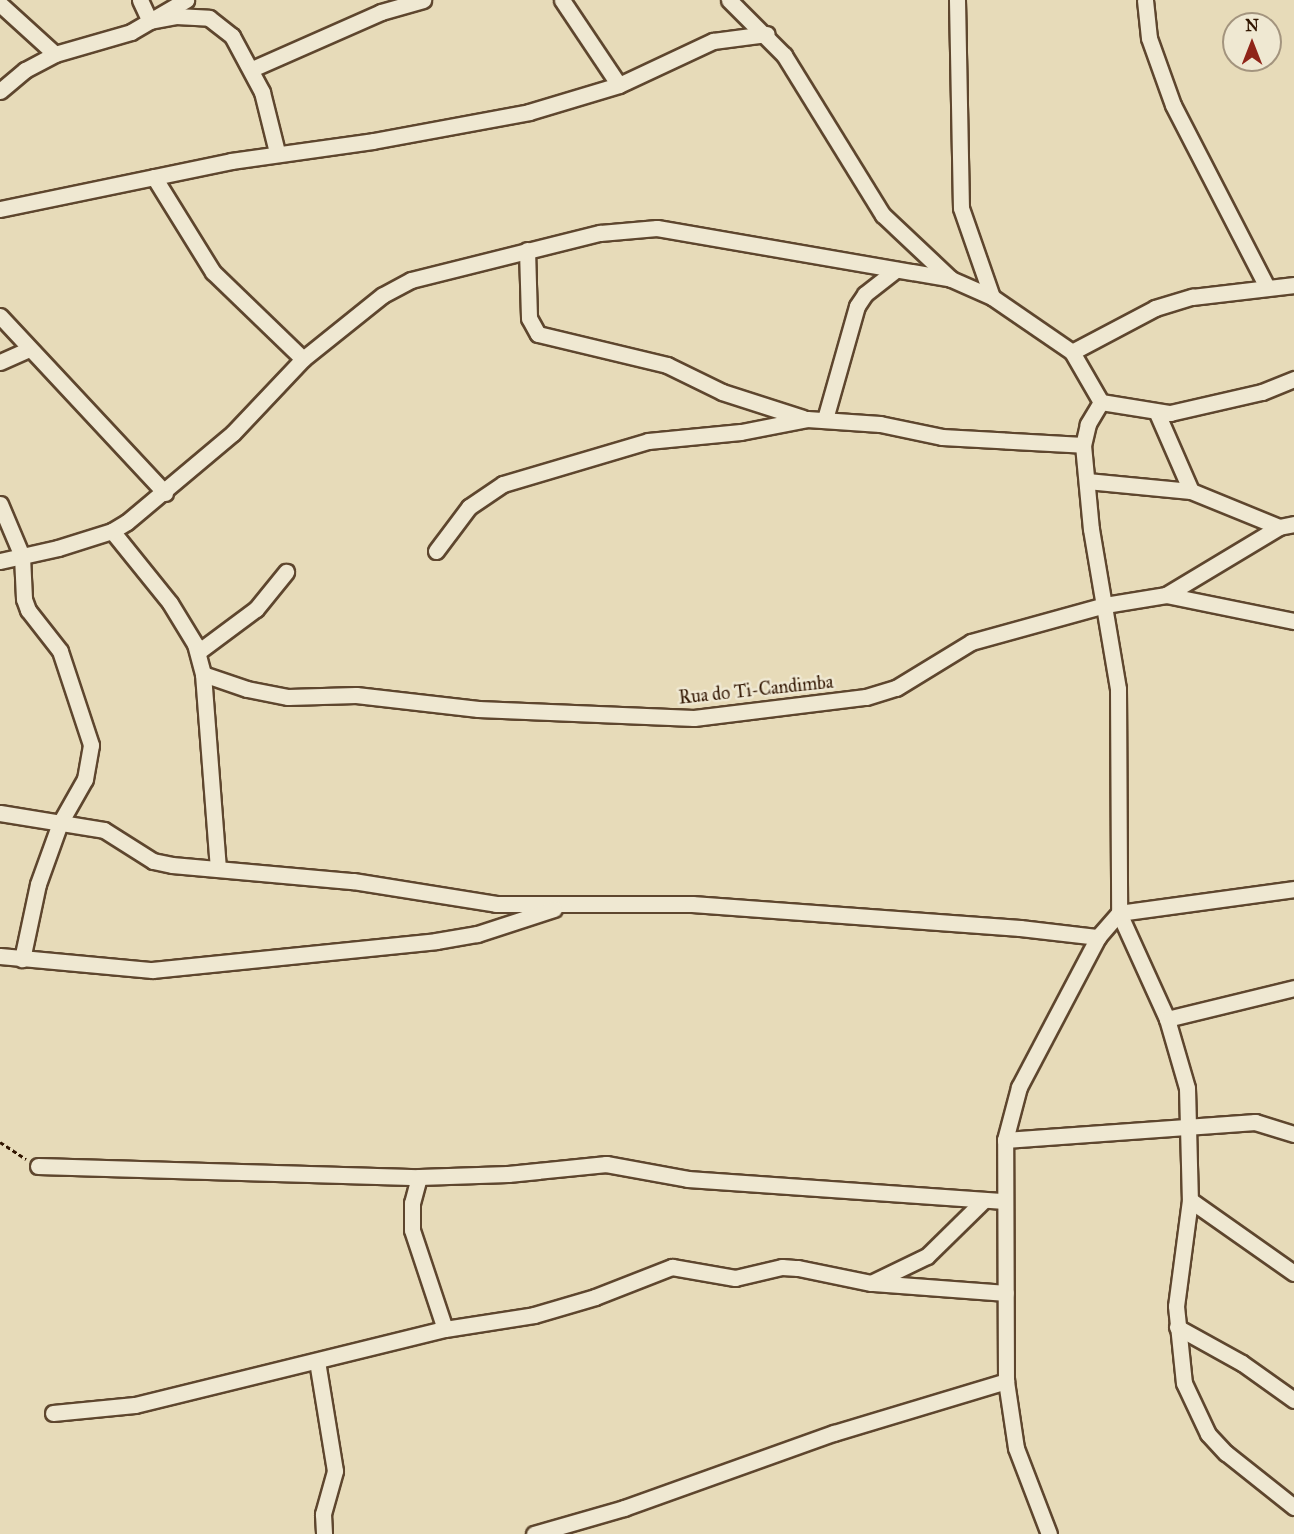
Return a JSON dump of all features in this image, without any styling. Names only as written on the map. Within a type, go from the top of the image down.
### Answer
[{"type":"street","points":[[140,0],[150,21]]},
{"type":"street","points":[[0,91],[25,70],[55,54],[120,35],[186,0]]},
{"type":"street","points":[[252,69],[381,12],[423,0]]},
{"type":"street","points":[[561,0],[619,85]]},
{"type":"street","points":[[729,0],[767,34],[784,55],[883,215],[951,279]]},
{"type":"street","points":[[957,0],[961,208],[992,297]]},
{"type":"street","points":[[1145,0],[1149,38],[1173,105],[1267,287]]},
{"type":"street","points":[[0,4],[55,54]]},
{"type":"street","points":[[150,21],[176,16],[209,18],[232,36],[252,69],[277,152]]},
{"type":"street","points":[[0,208],[277,152],[373,141],[529,112],[619,85],[713,41],[767,34]]},
{"type":"street","points":[[154,177],[213,272],[303,359]]},
{"type":"street","points":[[0,561],[112,531],[165,493],[233,433],[303,359],[383,295],[411,280],[600,233],[657,228],[951,279],[992,297],[1072,352],[1101,402],[1157,413],[1262,392],[1294,379]]},
{"type":"street","points":[[527,250],[529,318],[537,334],[667,365],[722,393],[807,419]]},
{"type":"street","points":[[825,419],[857,306],[865,294],[896,270]]},
{"type":"street","points":[[1072,352],[1155,308],[1192,297],[1294,285]]},
{"type":"street","points":[[0,316],[28,349],[165,493]]},
{"type":"street","points":[[0,362],[28,349]]},
{"type":"street","points":[[1101,402],[1088,424],[1083,445],[1119,707],[1119,913],[1167,1018],[1184,1070],[1190,1125],[1190,1200],[1176,1306],[1184,1383],[1208,1434],[1226,1453],[1294,1507]]},
{"type":"street","points":[[1157,413],[1191,491]]},
{"type":"street","points":[[436,551],[469,507],[503,484],[537,472],[648,441],[741,432],[807,419],[825,419],[942,437],[1083,445]]},
{"type":"street","points":[[1087,481],[1191,491],[1287,526]]},
{"type":"street","points":[[0,504],[22,556],[24,598],[60,651],[91,745],[85,779],[60,823],[38,884],[22,958]]},
{"type":"street","points":[[1166,595],[1287,526]]},
{"type":"street","points":[[112,531],[186,625],[198,652],[203,674],[218,867]]},
{"type":"street","points":[[198,652],[256,609],[286,572]]},
{"type":"street","name":"Rua do Ti-Candimba","points":[[203,674],[247,690],[288,697],[356,695],[478,709],[694,718],[866,697],[896,688],[971,642],[1105,605],[1166,595],[1294,621]]},
{"type":"street","points":[[0,813],[104,830],[153,861],[443,892],[496,904],[692,904],[1020,928],[1098,938]]},
{"type":"street","points":[[1049,1534],[1016,1448],[1006,1381],[1005,1140],[1019,1087],[1098,938],[1119,913],[1294,889]]},
{"type":"street","points":[[0,956],[152,970],[447,939],[566,905]]},
{"type":"street","points":[[1167,1018],[1294,988]]},
{"type":"street","points":[[1005,1140],[1256,1122],[1294,1134]]},
{"type":"street","points":[[38,1166],[420,1177],[508,1174],[606,1164],[688,1179],[1004,1201]]},
{"type":"street","points":[[420,1177],[412,1203],[412,1230],[445,1329]]},
{"type":"street","points":[[1190,1200],[1294,1274]]},
{"type":"street","points":[[871,1282],[927,1256],[983,1201]]},
{"type":"street","points":[[53,1413],[135,1405],[445,1329],[534,1315],[595,1297],[672,1267],[735,1278],[782,1267],[798,1268],[871,1282],[1005,1293]]},
{"type":"street","points":[[1177,1328],[1242,1363],[1294,1400]]},
{"type":"street","points":[[317,1361],[335,1471],[323,1514],[324,1534]]},
{"type":"street","points":[[534,1534],[624,1508],[834,1433],[1006,1381]]},
{"type":"path","points":[[0,1142],[38,1166]]}]
